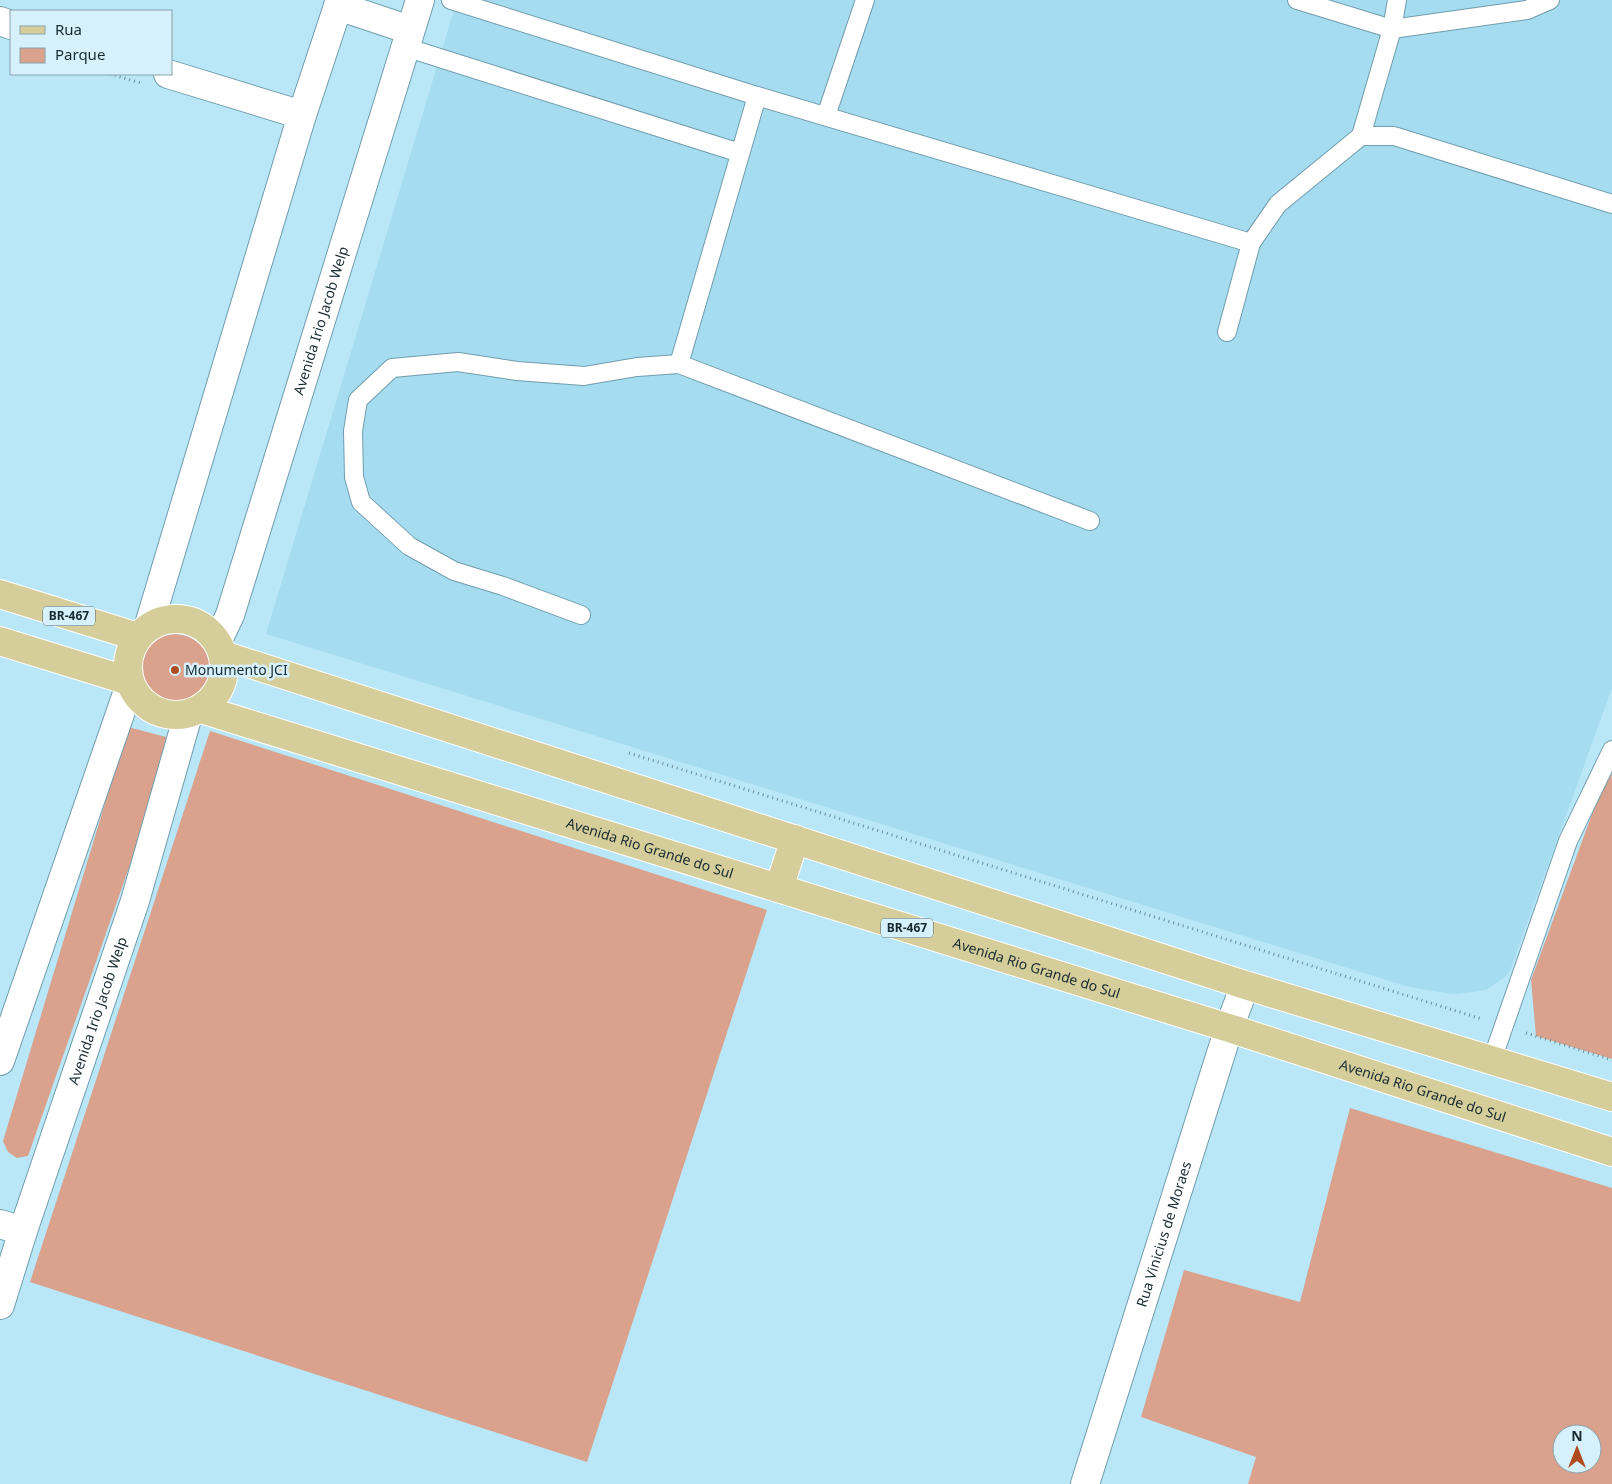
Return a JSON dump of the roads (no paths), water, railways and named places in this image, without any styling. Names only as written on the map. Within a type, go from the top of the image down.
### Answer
[{"type":"main road","name":"Avenida Irio Jacob Welp","points":[[220,648],[420,0]]},
{"type":"main road","points":[[0,1061],[129,683],[127,666],[130,650],[143,632],[302,115],[339,3],[408,38]]},
{"type":"main road","points":[[171,75],[302,115]]},
{"type":"main road","name":"BR-467","points":[[0,594],[143,632]]},
{"type":"main road","points":[[143,632],[162,621],[178,619],[193,622],[207,630],[220,648],[224,670],[221,685],[213,699],[195,712]]},
{"type":"main road","points":[[0,641],[129,683]]},
{"type":"main road","points":[[220,648],[795,839],[1245,985],[1612,1097]]},
{"type":"main road","name":"Avenida Rio Grande do Sul","points":[[129,683],[137,697],[147,707],[160,713],[174,716],[195,712],[779,888],[1230,1028],[1612,1152]]},
{"type":"main road","name":"Avenida Irio Jacob Welp","points":[[0,1305],[12,1227],[135,901],[195,712]]},
{"type":"main road","points":[[779,888],[795,839]]},
{"type":"main road","name":"Rua Vinicius de Moraes","points":[[1085,1484],[1245,985]]},
{"type":"lane","points":[[451,0],[757,96],[1251,244]]},
{"type":"lane","points":[[826,116],[865,0]]},
{"type":"lane","points":[[1297,0],[1392,29],[1527,10],[1550,0]]},
{"type":"lane","points":[[1227,332],[1251,244],[1278,204],[1361,136],[1392,29],[1397,0]]},
{"type":"lane","points":[[408,38],[740,152]]},
{"type":"lane","points":[[678,364],[757,96]]},
{"type":"lane","points":[[1361,136],[1394,136],[1612,204]]},
{"type":"lane","points":[[581,615],[504,586],[454,571],[409,546],[361,502],[354,477],[353,450],[353,431],[358,400],[392,368],[458,362],[517,371],[584,376],[637,367],[678,364],[1090,521]]},
{"type":"lane","points":[[1492,1060],[1568,841],[1612,750]]},
{"type":"place","name":"Monumento JCI","points":[[175,670]]}]
